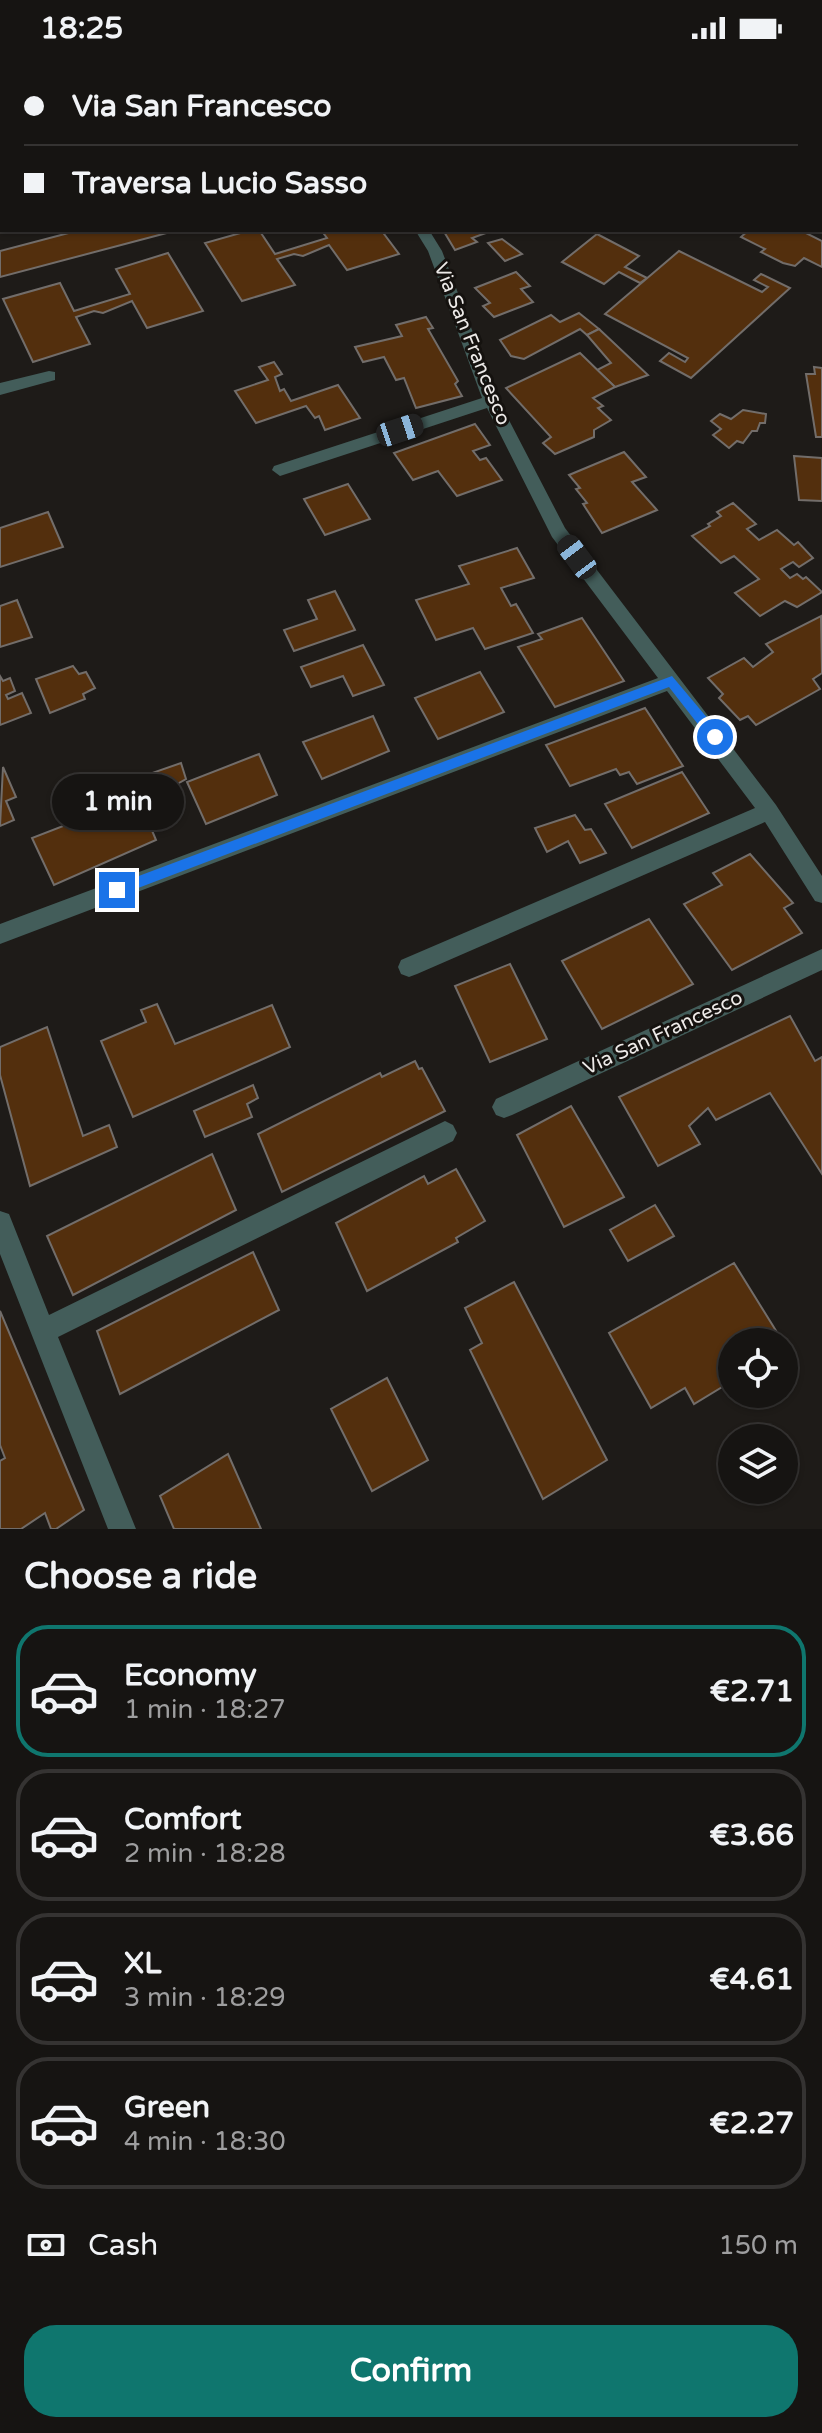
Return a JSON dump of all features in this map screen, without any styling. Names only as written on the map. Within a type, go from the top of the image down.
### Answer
[{"type":"street","name":"Via San Francesco","points":[[423,232],[453,296],[491,401],[558,532],[769,811],[822,894]]},
{"type":"street","points":[[0,389],[49,376]]},
{"type":"street","points":[[280,470],[491,401]]},
{"type":"street","points":[[0,934],[672,681]]},
{"type":"street","points":[[409,967],[769,811]]},
{"type":"street","name":"Via San Francesco","points":[[504,1107],[822,959]]},
{"type":"street","points":[[42,1332],[445,1133]]},
{"type":"street","points":[[0,1223],[122,1529]]},
{"type":"building","points":[[72,232],[170,232],[0,277],[0,251]]},
{"type":"building","points":[[244,232],[260,232],[275,254],[327,238],[322,232],[382,232],[399,254],[347,270],[329,245],[303,256],[294,254],[277,259],[295,285],[242,301],[205,243]]},
{"type":"building","points":[[444,232],[488,232],[472,238],[477,242],[455,250]]},
{"type":"building","points":[[747,232],[804,232],[822,241],[822,267],[804,258],[795,266],[783,263],[761,252],[765,249],[741,237]]},
{"type":"building","points":[[597,234],[639,256],[625,267],[647,278],[640,283],[619,272],[604,284],[562,262]]},
{"type":"building","points":[[502,239],[522,254],[505,261],[488,243]]},
{"type":"building","points":[[679,251],[762,292],[768,287],[754,280],[761,274],[790,288],[691,378],[660,361],[669,353],[685,362],[688,358],[605,314]]},
{"type":"building","points":[[168,253],[203,311],[147,328],[132,301],[103,313],[94,311],[76,317],[90,344],[33,362],[3,299],[60,283],[74,311],[130,294],[116,269]]},
{"type":"building","points":[[516,272],[530,286],[521,289],[533,302],[494,317],[483,306],[490,303],[475,288]]},
{"type":"building","points":[[579,313],[599,329],[587,335],[580,329],[524,359],[511,356],[500,340],[551,315],[560,322]]},
{"type":"building","points":[[426,317],[433,328],[428,329],[458,381],[455,384],[462,396],[416,408],[404,378],[396,380],[384,357],[363,362],[355,347],[402,336],[396,325]]},
{"type":"building","points":[[599,329],[648,375],[615,387],[597,370],[611,363],[587,335]]},
{"type":"building","points":[[580,353],[615,387],[593,398],[603,406],[598,408],[611,420],[594,430],[594,437],[555,454],[543,443],[551,437],[506,388]]},
{"type":"building","points":[[274,362],[282,374],[275,377],[280,391],[284,389],[291,401],[338,385],[360,418],[325,430],[319,416],[315,418],[306,406],[256,423],[235,391],[268,380],[259,367]]},
{"type":"building","points":[[814,367],[822,368],[822,437],[816,437],[806,374],[815,374]]},
{"type":"building","points":[[743,410],[766,414],[765,423],[760,423],[757,431],[752,431],[743,443],[737,441],[729,448],[713,435],[721,429],[711,421],[720,414],[731,419]]},
{"type":"building","points":[[475,424],[490,445],[473,451],[480,460],[486,458],[502,480],[457,496],[438,471],[413,480],[394,453]]},
{"type":"building","points":[[624,452],[646,477],[632,482],[657,510],[602,533],[583,504],[587,503],[576,489],[580,488],[569,475]]},
{"type":"building","points":[[794,456],[822,458],[822,501],[799,500]]},
{"type":"building","points":[[348,484],[370,519],[325,535],[304,499]]},
{"type":"building","points":[[733,503],[756,524],[747,529],[759,540],[777,530],[794,545],[798,542],[813,558],[799,567],[793,562],[781,569],[790,578],[797,574],[803,579],[806,577],[822,592],[797,607],[785,601],[760,616],[735,593],[759,579],[734,556],[721,563],[692,536],[710,526],[708,524],[721,516],[717,512]]},
{"type":"building","points":[[48,512],[63,547],[0,567],[0,528]]},
{"type":"building","points":[[517,548],[534,578],[501,588],[511,606],[516,604],[533,633],[485,649],[473,628],[436,640],[416,600],[469,584],[459,566]]},
{"type":"building","points":[[335,591],[355,630],[294,651],[284,630],[317,619],[308,600]]},
{"type":"building","points":[[17,600],[32,637],[0,647],[0,606]]},
{"type":"building","points":[[821,616],[822,673],[813,679],[820,689],[756,725],[748,716],[740,720],[719,698],[723,694],[708,678],[744,658],[753,667],[773,652],[766,644]]},
{"type":"building","points":[[582,618],[624,681],[555,707],[518,647],[542,639],[538,634]]},
{"type":"building","points":[[363,645],[384,685],[353,696],[343,676],[311,687],[301,667]]},
{"type":"building","points":[[73,666],[79,674],[86,672],[95,688],[83,694],[85,699],[50,713],[36,679]]},
{"type":"building","points":[[480,672],[504,712],[438,739],[415,698]]},
{"type":"building","points":[[0,676],[3,681],[10,678],[15,691],[6,695],[8,699],[22,693],[31,713],[0,725]]},
{"type":"building","points":[[645,708],[683,766],[637,784],[629,772],[620,775],[616,769],[570,786],[546,745]]},
{"type":"building","points":[[373,716],[389,751],[322,779],[303,742]]},
{"type":"building","points":[[259,754],[277,795],[206,824],[187,782]]},
{"type":"building","points":[[181,763],[186,779],[159,794],[152,773]]},
{"type":"building","points":[[3,767],[16,797],[6,801],[14,820],[0,826]]},
{"type":"building","points":[[682,772],[709,813],[632,848],[605,804]]},
{"type":"building","points":[[138,797],[156,840],[54,885],[32,838]]},
{"type":"building","points":[[575,815],[585,830],[591,829],[606,853],[580,863],[568,841],[547,852],[535,828]]},
{"type":"building","points":[[750,854],[793,903],[784,908],[802,933],[732,970],[684,904],[722,885],[713,873]]},
{"type":"building","points":[[649,919],[693,984],[602,1029],[562,961]]},
{"type":"building","points":[[510,964],[547,1039],[490,1062],[455,986]]},
{"type":"building","points":[[157,1004],[175,1044],[272,1005],[290,1047],[133,1117],[101,1041],[146,1022],[141,1010]]},
{"type":"building","points":[[790,1016],[815,1061],[822,1057],[822,1174],[770,1093],[716,1120],[708,1108],[689,1126],[700,1144],[658,1166],[619,1097]]},
{"type":"building","points":[[47,1027],[83,1136],[109,1125],[117,1147],[30,1186],[0,1075],[0,1047]]},
{"type":"building","points":[[415,1061],[419,1069],[422,1068],[445,1111],[282,1192],[258,1134],[380,1073],[382,1077]]},
{"type":"building","points":[[253,1085],[258,1098],[247,1104],[252,1117],[205,1137],[194,1111]]},
{"type":"building","points":[[571,1106],[624,1197],[564,1227],[517,1135]]},
{"type":"building","points":[[212,1154],[236,1210],[73,1295],[47,1236]]},
{"type":"building","points":[[456,1169],[485,1221],[456,1238],[458,1242],[367,1291],[336,1223],[424,1176],[428,1184]]},
{"type":"building","points":[[655,1205],[674,1236],[628,1261],[610,1230]]},
{"type":"building","points":[[253,1252],[279,1310],[120,1394],[97,1331]]},
{"type":"building","points":[[734,1263],[774,1328],[718,1328],[718,1389],[694,1404],[685,1388],[651,1408],[609,1333]]},
{"type":"building","points":[[514,1282],[607,1460],[543,1499],[470,1350],[482,1343],[465,1308]]},
{"type":"building","points":[[0,1311],[84,1510],[56,1529],[51,1529],[45,1513],[21,1529],[0,1529],[0,1461],[5,1458],[0,1445]]},
{"type":"building","points":[[387,1378],[428,1460],[372,1491],[331,1409]]},
{"type":"building","points":[[228,1454],[261,1529],[174,1529],[160,1496]]},
{"type":"route","points":[[117,890],[672,681],[715,737]]}]
